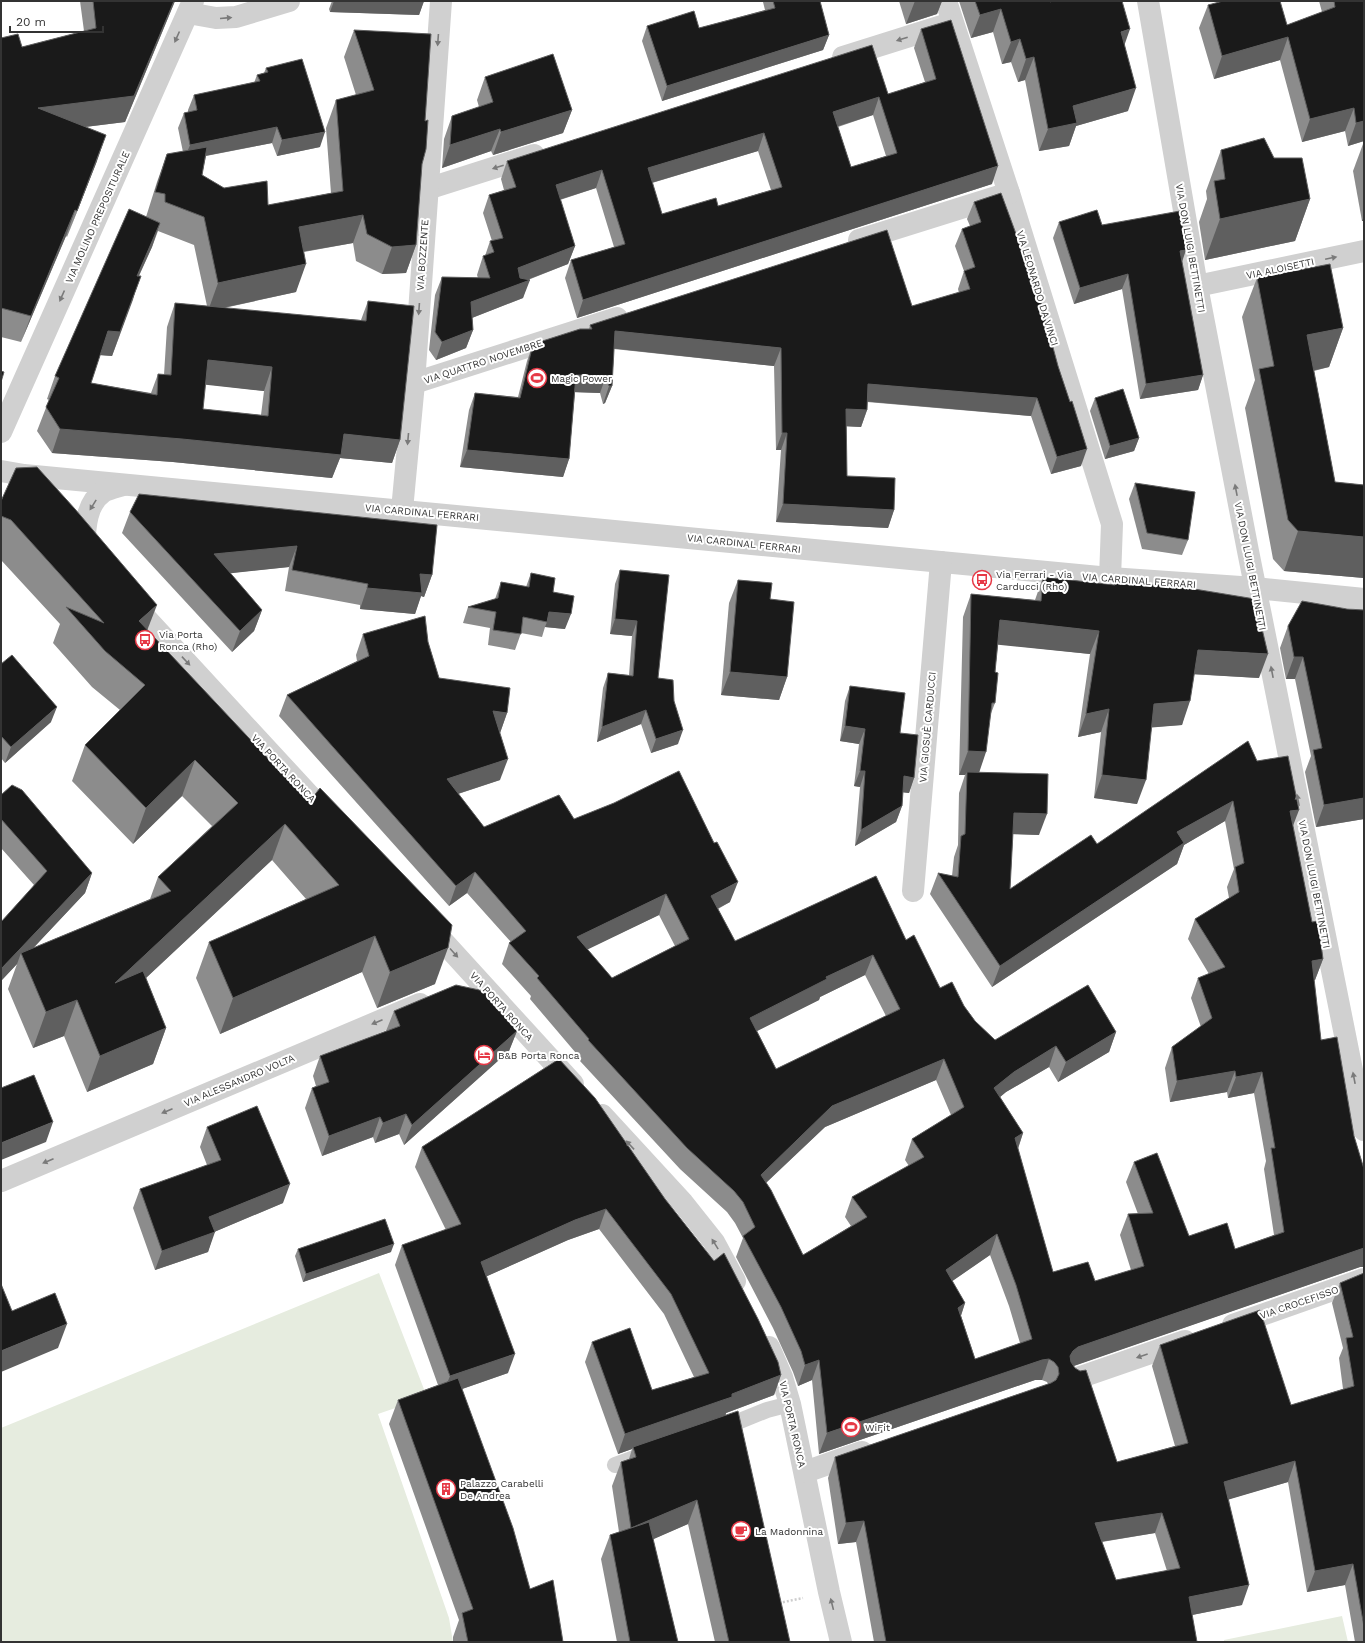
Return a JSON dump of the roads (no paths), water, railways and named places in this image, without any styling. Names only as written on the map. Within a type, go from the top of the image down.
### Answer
[{"type":"street","points":[[190,7],[216,18],[236,17],[289,1]]},
{"type":"street","name":"VIA BOZZENTE","points":[[402,510],[414,383],[441,1]]},
{"type":"street","name":"VIA LEONARDO DA VINCI","points":[[946,1],[1009,192],[1112,524],[1110,578]]},
{"type":"street","name":"VIA DON LUIGI BETTINETTI","points":[[1148,1],[1197,286],[1255,588],[1364,1130]]},
{"type":"street","name":"VIA MOLINO PREPOSITURALE","points":[[1,432],[190,7]]},
{"type":"street","points":[[823,64],[953,22]]},
{"type":"street","points":[[427,190],[556,148]]},
{"type":"street","points":[[843,246],[1009,192]]},
{"type":"street","name":"VIA ALOISETTI","points":[[1197,286],[1364,251]]},
{"type":"street","name":"VIA QUATTRO NOVEMBRE","points":[[414,383],[640,311]]},
{"type":"street","name":"VIA CARDINAL FERRARI","points":[[1,471],[24,475],[125,485],[1110,578],[1255,588],[1364,599]]},
{"type":"street","points":[[24,475],[34,495]]},
{"type":"street","name":"VIA CARDINAL FERRARI","points":[[68,532],[90,557],[86,525],[91,506],[102,492],[125,485]]},
{"type":"street","name":"VIA GIOSUÈ CARDUCCI","points":[[913,891],[941,562]]},
{"type":"street","name":"VIA PORTA RONCA","points":[[118,588],[345,834]]},
{"type":"street","name":"VIA PORTA RONCA","points":[[415,910],[470,983],[683,1203],[714,1242],[744,1298]]},
{"type":"street","name":"VIA ALESSANDRO VOLTA","points":[[1,1181],[440,996]]},
{"type":"street","name":"VIA CROCEFISSO","points":[[1075,1380],[1364,1279]]},
{"type":"street","name":"VIA PORTA RONCA","points":[[758,1326],[782,1377],[790,1404],[829,1592],[841,1642]]},
{"type":"street","points":[[804,1472],[880,1446]]},
{"type":"lane","points":[[704,1434],[767,1410],[790,1404]]},
{"type":"lane","points":[[615,1465],[652,1452]]},
{"type":"place","name":"Magic Power","points":[[537,378]]},
{"type":"place","name":"Via Ferrari - Via Carducci (Rho)","points":[[982,580]]},
{"type":"place","name":"Via Porta Ronca (Rho)","points":[[145,640]]},
{"type":"place","name":"B&B Porta Ronca","points":[[484,1055]]},
{"type":"place","name":"WiFit","points":[[851,1427]]},
{"type":"place","name":"Palazzo Carabelli De Andrea","points":[[446,1489]]},
{"type":"place","name":"La Madonnina","points":[[741,1531]]}]
